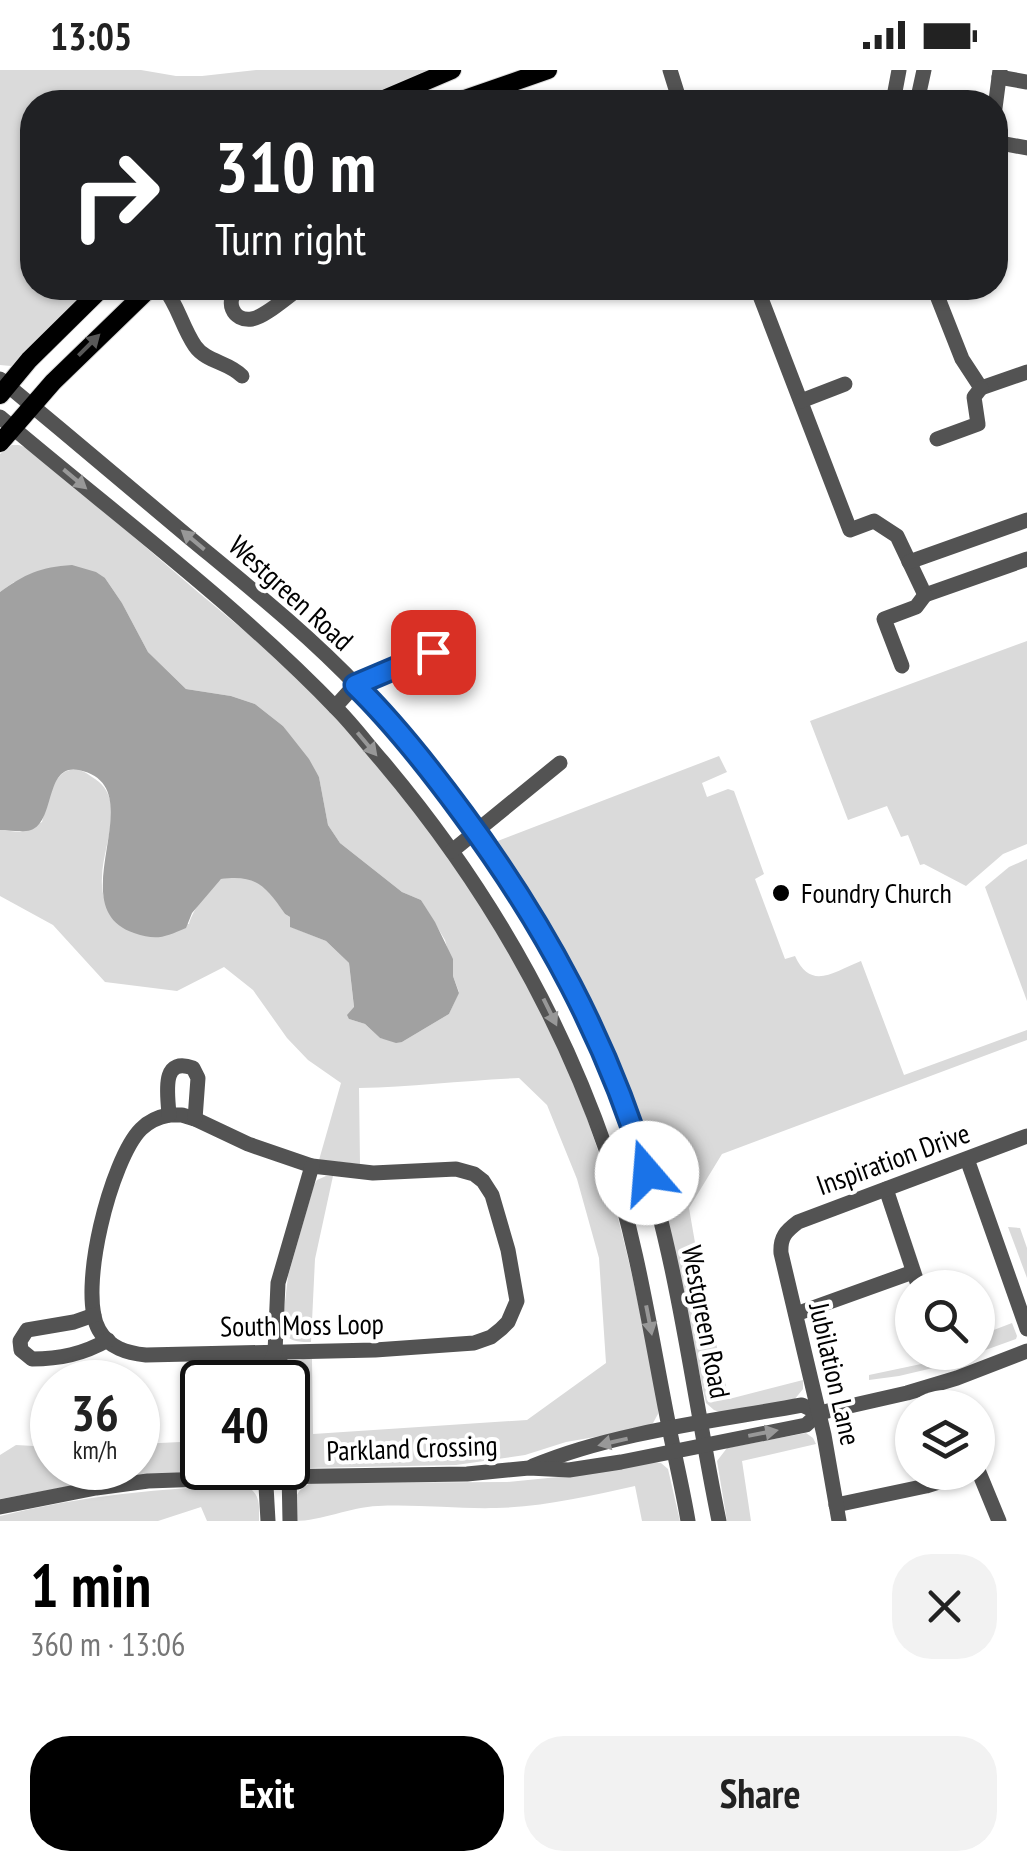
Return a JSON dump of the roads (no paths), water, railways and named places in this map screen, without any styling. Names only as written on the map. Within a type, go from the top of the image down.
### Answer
[{"type":"main road","points":[[404,90],[452,70]]},
{"type":"main road","points":[[490,90],[548,70]]},
{"type":"main road","points":[[3,386],[90,300]]},
{"type":"main road","points":[[0,443],[7,422],[32,406],[137,300]]},
{"type":"street","points":[[1000,73],[1027,82]]},
{"type":"street","points":[[173,300],[196,348],[242,376]]},
{"type":"street","points":[[230,300],[240,318],[249,320],[283,300]]},
{"type":"street","points":[[762,300],[850,530],[874,521],[896,536],[926,595]]},
{"type":"street","points":[[939,300],[962,359],[981,388]]},
{"type":"street","points":[[938,439],[978,424],[974,397],[981,388],[1027,372]]},
{"type":"street","points":[[800,401],[845,384]]},
{"type":"street","name":"Westgreen Road","points":[[3,386],[265,601],[355,685],[432,770],[534,918],[597,1035],[644,1164],[667,1246],[719,1521]]},
{"type":"street","name":"Westgreen Road","points":[[7,422],[233,611],[335,707],[406,790],[507,934],[568,1048],[608,1155],[644,1293],[688,1521]]},
{"type":"street","points":[[910,562],[1027,520]]},
{"type":"street","points":[[902,666],[884,619],[916,606],[926,595],[1027,559]]},
{"type":"street","points":[[335,707],[355,685],[433,652]]},
{"type":"street","points":[[452,851],[560,763]]},
{"type":"street","points":[[182,1117],[198,1078],[194,1068],[184,1065],[173,1069],[167,1081],[182,1117],[312,1166],[278,1282],[275,1352],[271,1360]]},
{"type":"street","name":"South Moss Loop","points":[[182,1117],[159,1117],[141,1128],[114,1176],[94,1274],[100,1328],[117,1348],[146,1355],[375,1350],[474,1343],[492,1336],[508,1322],[517,1292],[508,1250],[492,1195],[474,1174],[456,1169],[372,1173],[312,1166]]},
{"type":"street","name":"Inspiration Drive","points":[[782,1238],[798,1222],[1027,1136]]},
{"type":"street","points":[[967,1158],[1027,1328]]},
{"type":"street","points":[[886,1189],[913,1270]]},
{"type":"street","name":"Jubilation Lane","points":[[782,1238],[838,1513]]},
{"type":"street","points":[[796,1314],[895,1286]]},
{"type":"street","name":"Parkland Crossing","points":[[310,1477],[467,1474],[529,1468],[569,1470],[806,1424],[819,1412],[907,1394],[1027,1351]]},
{"type":"street","points":[[275,1352],[279,1360]]},
{"type":"street","name":"Parkland Crossing","points":[[529,1468],[565,1453],[700,1424],[802,1405],[819,1412]]},
{"type":"street","name":"Parkland Crossing","points":[[0,1507],[62,1494],[180,1479]]},
{"type":"street","points":[[266,1490],[268,1521]]},
{"type":"street","points":[[290,1490],[290,1521]]},
{"type":"street","points":[[838,1513],[913,1490]]},
{"type":"street","points":[[986,1490],[999,1521]]},
{"type":"place","name":"Foundry Church","points":[[781,893]]}]
